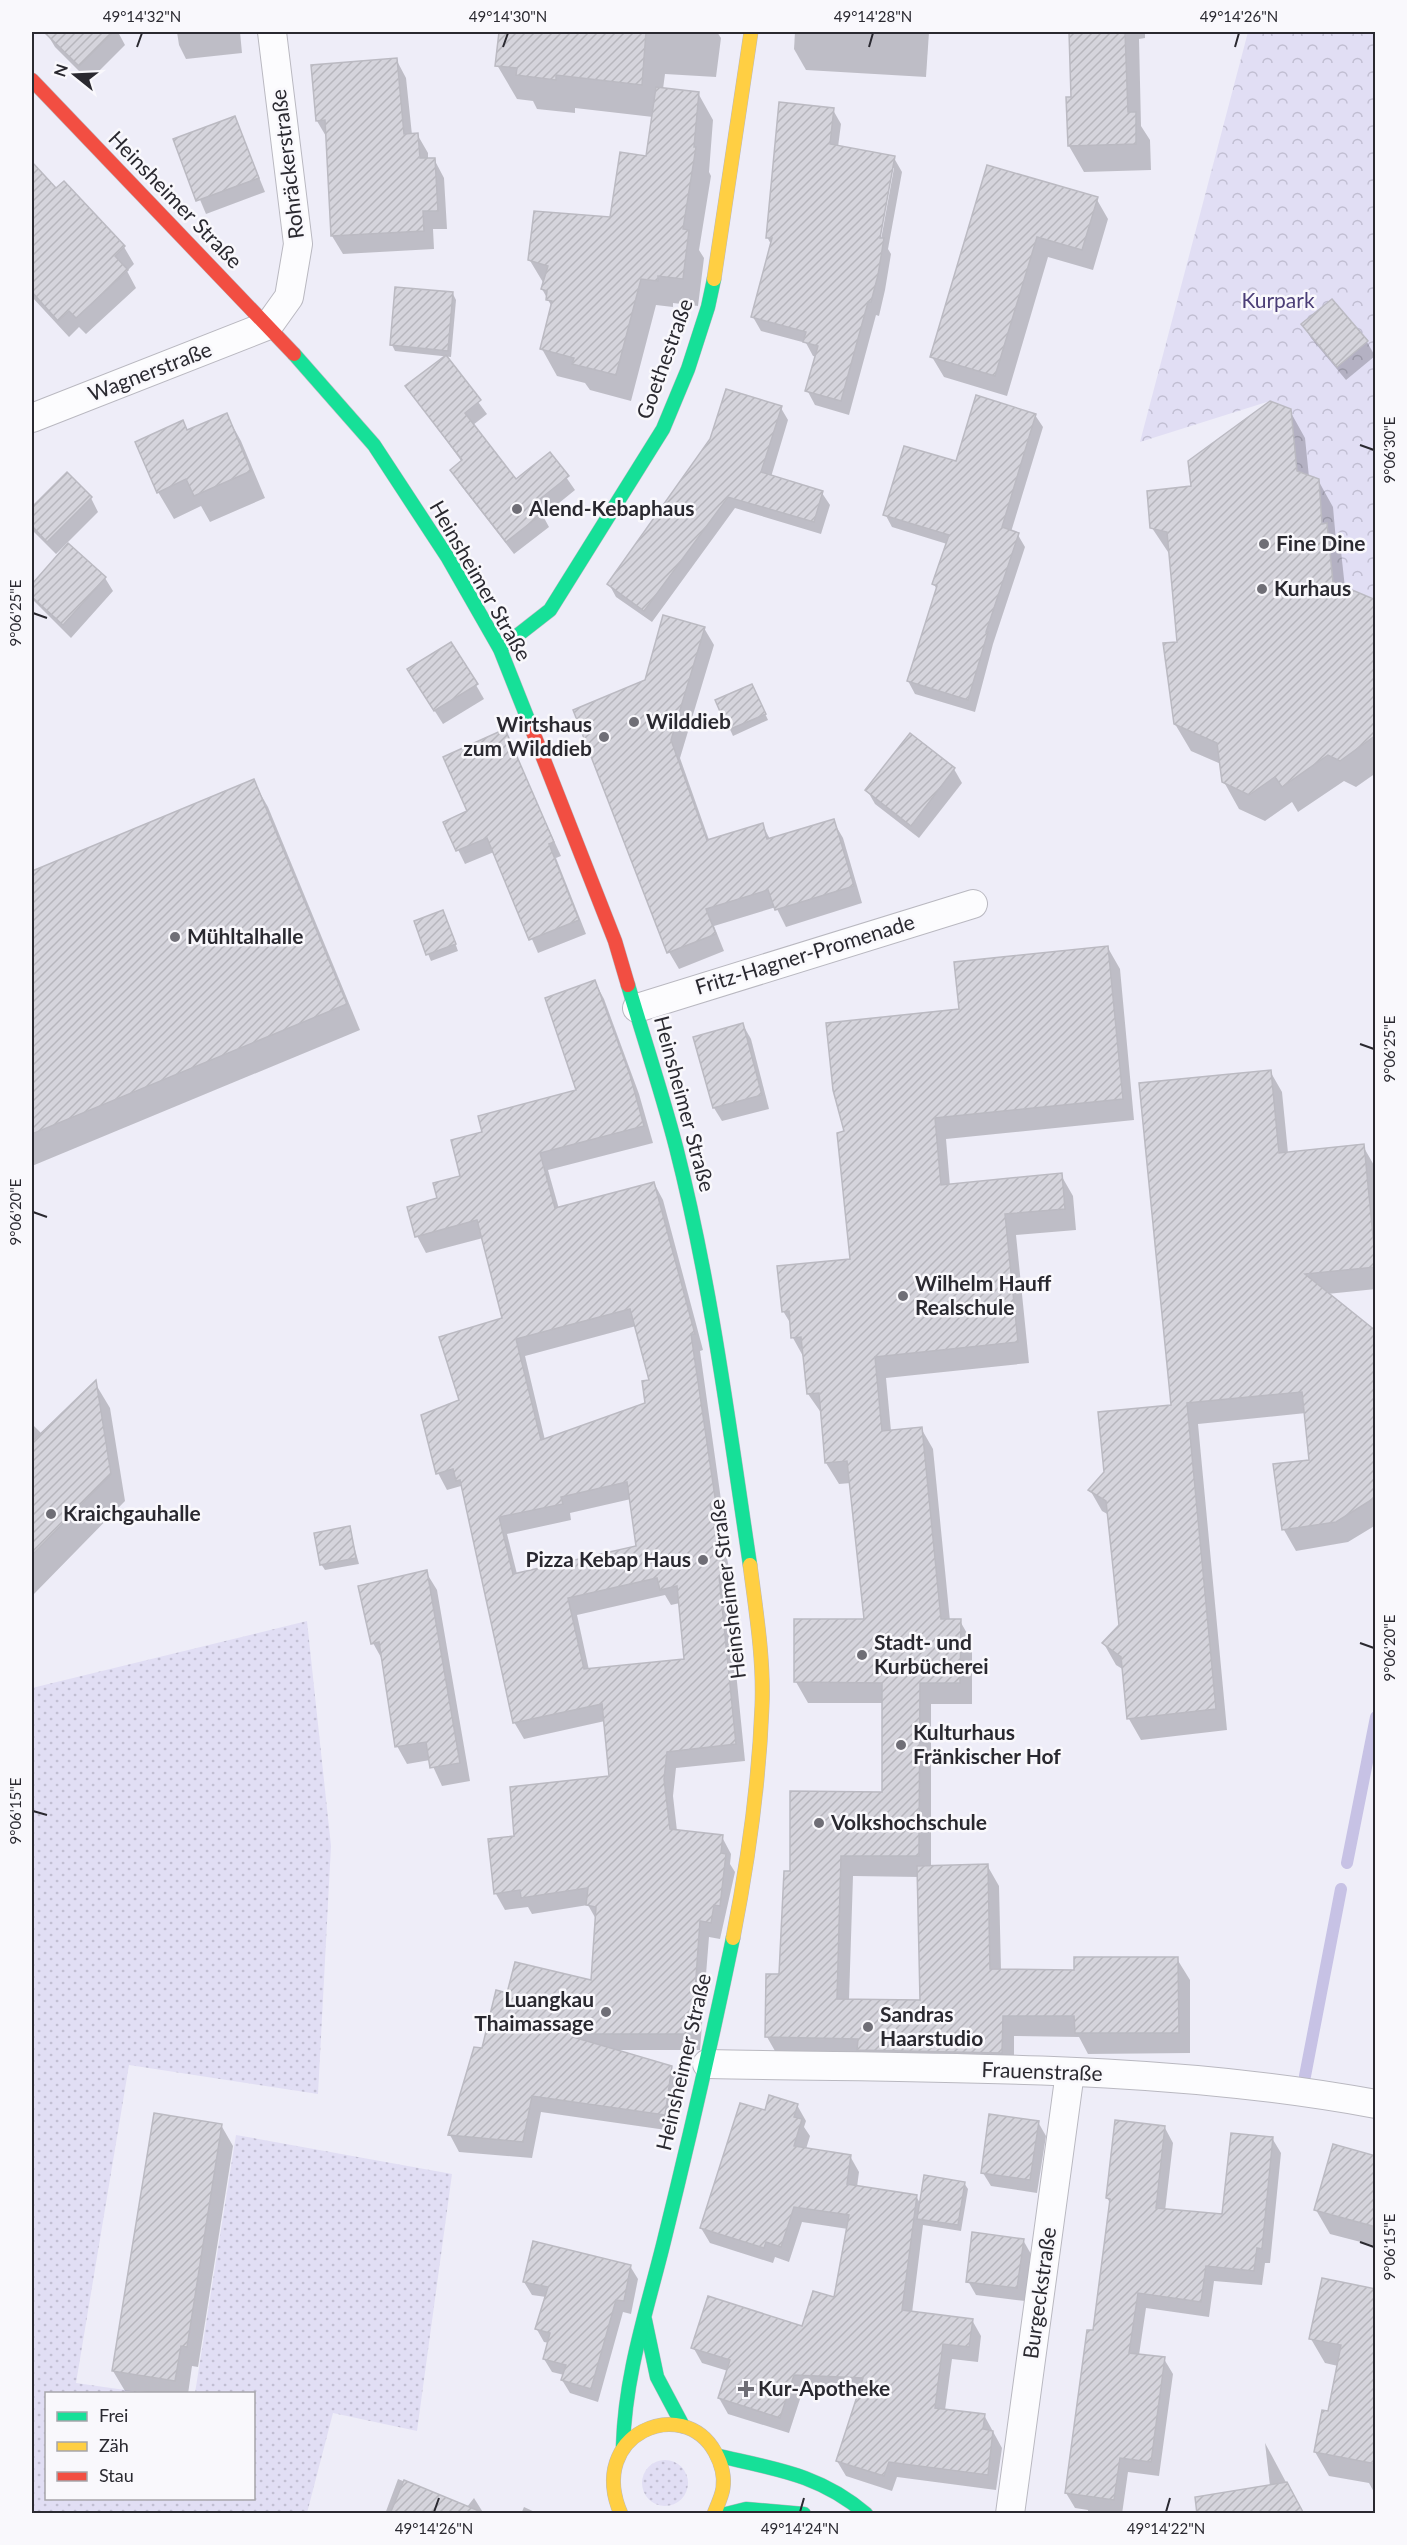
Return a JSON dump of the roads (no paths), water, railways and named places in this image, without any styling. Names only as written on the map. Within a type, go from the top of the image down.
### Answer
[{"type":"street","name":"Rohräckerstraße","points":[[269,325],[289,297],[298,244],[272,32]]},
{"type":"street","name":"Goethestraße","points":[[500,649],[550,610],[663,429],[688,369],[708,307],[721,243],[751,32]]},
{"type":"street","name":"Heinsheimer Straße","points":[[32,80],[199,257],[269,325],[374,445],[448,558],[500,649],[615,941],[637,1008],[676,1147],[702,1265],[721,1368],[756,1610],[762,1705],[748,1864],[707,2064],[645,2318],[634,2344],[627,2380],[623,2446],[614,2463],[611,2482],[618,2507],[607,2514]]},
{"type":"street","name":"Wagnerstraße","points":[[32,418],[269,325]]},
{"type":"street","name":"Fritz-Hagner-Promenade","points":[[637,1008],[973,904]]},
{"type":"street","name":"Frauenstraße","points":[[707,2064],[1070,2072],[1218,2082],[1322,2094],[1376,2104]]},
{"type":"street","name":"Burgeckstraße","points":[[1010,2514],[1070,2072]]},
{"type":"street","name":"Heinsheimer Straße","points":[[645,2318],[657,2377],[683,2426]]},
{"type":"street","points":[[623,2446],[635,2434],[650,2427],[666,2424],[683,2426],[698,2432],[719,2456],[725,2487],[714,2514]]},
{"type":"street","points":[[719,2456],[801,2475],[843,2494],[866,2514]]},
{"type":"street","points":[[726,2514],[746,2509],[804,2514]]},
{"type":"waterway","points":[[1347,1863],[1376,1717]]},
{"type":"waterway","points":[[1305,2076],[1341,1889]]},
{"type":"place","name":"Alend-Kebaphaus","points":[[517,509]]},
{"type":"place","name":"Fine Dine","points":[[1264,544]]},
{"type":"place","name":"Kurhaus","points":[[1262,589]]},
{"type":"place","name":"Wilddieb","points":[[634,722]]},
{"type":"place","name":"Wirtshaus zum Wilddieb","points":[[604,737]]},
{"type":"place","name":"Mühltalhalle","points":[[175,937]]},
{"type":"place","name":"Wilhelm Hauff Realschule","points":[[903,1296]]},
{"type":"place","name":"Kraichgauhalle","points":[[51,1514]]},
{"type":"place","name":"Pizza Kebap Haus","points":[[703,1560]]},
{"type":"place","name":"Stadt- und Kurbücherei","points":[[862,1655]]},
{"type":"place","name":"Kulturhaus Fränkischer Hof","points":[[901,1745]]},
{"type":"place","name":"Volkshochschule","points":[[819,1823]]},
{"type":"place","name":"Luangkau Thaimassage","points":[[606,2012]]},
{"type":"place","name":"Sandras Haarstudio","points":[[868,2027]]},
{"type":"place","name":"Kur-Apotheke","points":[[746,2389]]},
{"type":"park label","name":"Kurpark","points":[[1278,301]]}]
